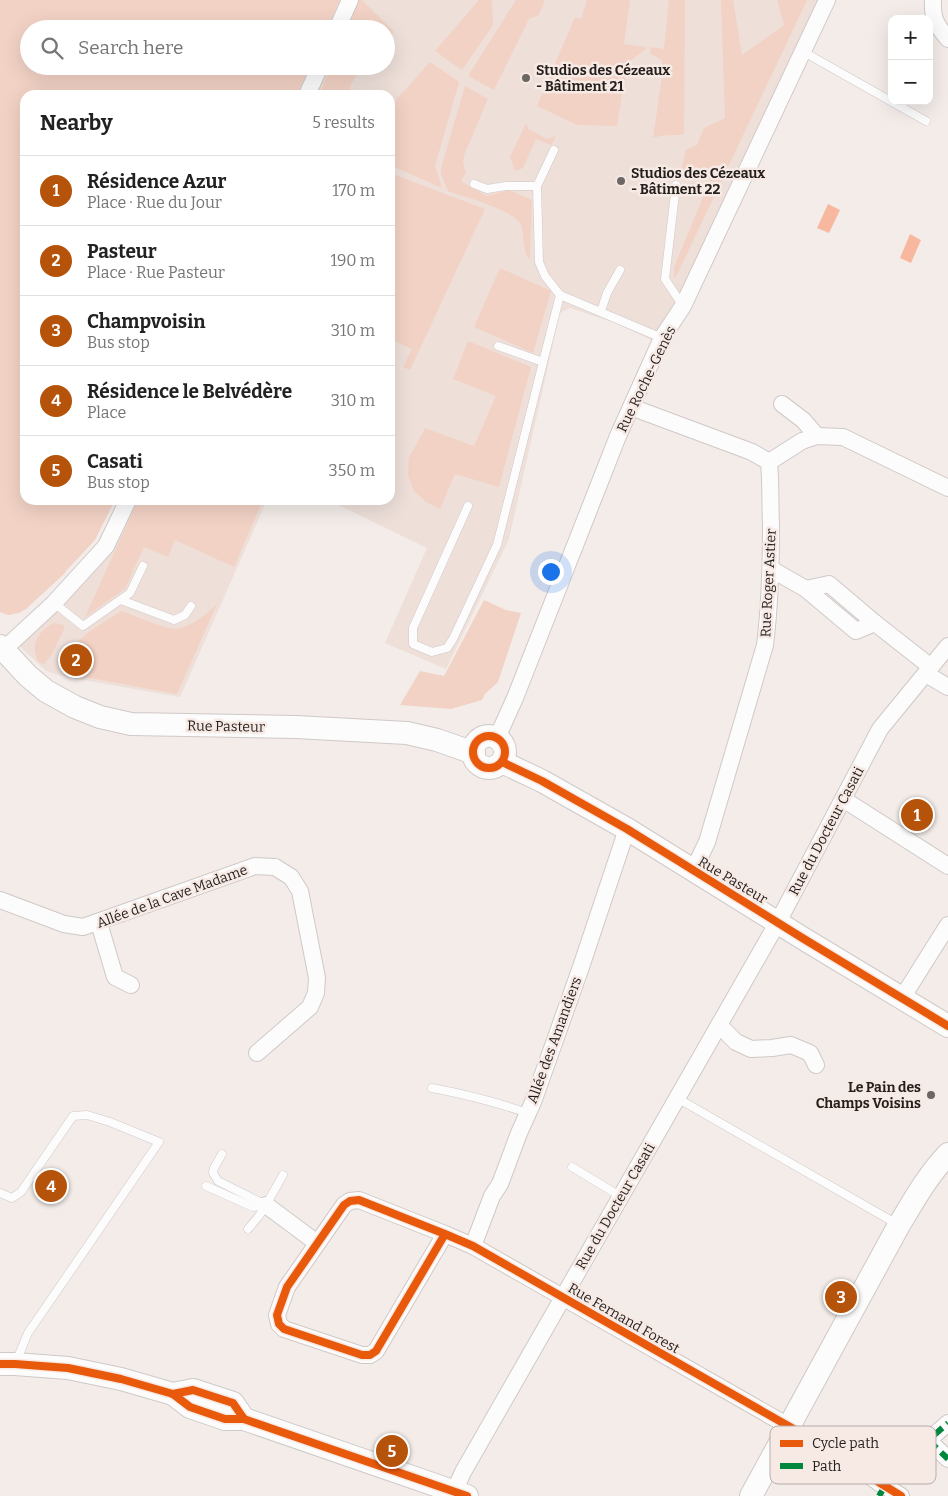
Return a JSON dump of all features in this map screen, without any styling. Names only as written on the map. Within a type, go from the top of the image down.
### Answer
[{"type":"main road","name":"Rue Pasteur","points":[[1,649],[46,691],[75,707],[108,719],[131,724],[296,727],[406,733],[437,740],[474,753]]},
{"type":"main road","points":[[492,736],[497,738],[505,749],[502,762],[493,767],[482,766],[478,763],[474,753],[476,744],[483,738],[492,736]]},
{"type":"main road","name":"Rue Pasteur","points":[[502,762],[542,781],[627,829],[948,1026]]},
{"type":"main road","points":[[791,1426],[899,1225],[927,1180],[948,1154]]},
{"type":"main road","points":[[7,1364],[68,1368],[121,1379],[173,1394],[190,1407],[225,1419],[244,1418],[458,1495]]},
{"type":"main road","points":[[751,1496],[770,1462]]},
{"type":"street","points":[[341,20],[350,0]]},
{"type":"street","name":"Rue Roche-Genès","points":[[497,738],[515,698],[614,445],[662,338],[683,306],[826,0]]},
{"type":"street","points":[[933,0],[933,12],[937,27],[948,38]]},
{"type":"street","points":[[309,90],[316,75]]},
{"type":"street","points":[[782,404],[803,420],[817,436]]},
{"type":"street","points":[[631,408],[752,452],[768,462],[802,441],[817,436],[843,438],[948,488]]},
{"type":"street","name":"Rue Roger Astier","points":[[693,871],[707,842],[764,645],[768,623],[771,568],[770,477],[768,462]]},
{"type":"street","points":[[1,649],[54,603],[106,546],[126,505]]},
{"type":"street","points":[[771,568],[806,589],[856,631],[875,624],[948,687]]},
{"type":"street","name":"Rue du Docteur Casati","points":[[458,1495],[463,1472],[778,922],[880,729],[948,646]]},
{"type":"street","points":[[843,799],[948,866]]},
{"type":"street","name":"Allée des Amandiers","points":[[473,1246],[492,1196],[500,1184],[533,1102],[627,829]]},
{"type":"street","name":"Allée de la Cave Madame","points":[[0,900],[64,924],[84,927],[255,866],[275,867],[292,877],[300,891],[317,978],[316,993],[310,1007],[257,1053]]},
{"type":"street","points":[[99,922],[115,977],[131,985]]},
{"type":"street","points":[[902,998],[948,925]]},
{"type":"street","points":[[719,1025],[736,1042],[751,1049],[792,1046],[810,1052],[816,1065]]},
{"type":"street","name":"Rue Fernand Forest","points":[[445,1234],[376,1351],[370,1355],[362,1356],[284,1329],[279,1324],[277,1315],[287,1287],[344,1205],[350,1201],[359,1200],[445,1234],[473,1246],[788,1426]]},
{"type":"street","points":[[266,1205],[318,1243]]},
{"type":"street","points":[[936,1433],[948,1423]]},
{"type":"street","points":[[936,1448],[948,1460]]},
{"type":"street","name":"Rue Fernand Forest","points":[[881,1488],[901,1496]]},
{"type":"lane","points":[[802,51],[926,121]]},
{"type":"lane","points":[[554,150],[536,186],[538,262],[545,276],[560,295],[662,338]]},
{"type":"lane","points":[[474,184],[487,189],[506,186],[536,186]]},
{"type":"lane","points":[[676,185],[665,279],[683,306]]},
{"type":"lane","points":[[601,312],[607,293],[620,270]]},
{"type":"lane","points":[[468,506],[413,628],[413,644],[432,652],[447,648],[453,639],[497,545],[560,295]]},
{"type":"lane","points":[[498,346],[543,362]]},
{"type":"lane","points":[[54,603],[83,626],[130,593],[143,566]]},
{"type":"lane","points":[[121,600],[174,620],[184,615],[191,606]]},
{"type":"lane","points":[[432,1088],[504,1105],[527,1113]]},
{"type":"lane","points":[[677,1098],[899,1225]]},
{"type":"lane","points":[[0,1193],[12,1198],[20,1192],[74,1116],[87,1114],[159,1142],[7,1364]]},
{"type":"lane","points":[[222,1154],[214,1168],[215,1177],[218,1181],[266,1205]]},
{"type":"lane","points":[[572,1168],[620,1196]]},
{"type":"lane","points":[[248,1229],[259,1216],[283,1175]]},
{"type":"lane","points":[[206,1186],[253,1207],[266,1205]]},
{"type":"shaded area","points":[[0,0],[340,0],[331,20],[20,20],[20,75],[306,75],[299,90],[20,90],[20,505],[112,505],[95,540],[64,574],[26,609],[19,613],[8,615],[0,612]]},
{"type":"shaded area","points":[[350,0],[827,0],[751,160],[674,304],[651,340],[615,323],[570,308],[560,313],[509,539],[446,669],[385,643],[427,548],[338,505],[395,505],[395,90],[309,90],[316,75],[395,75],[395,20],[341,20]]},
{"type":"shaded area","points":[[359,0],[362,0],[382,20],[351,20]]},
{"type":"shaded area","points":[[479,0],[492,0],[493,25],[462,70],[435,51]]},
{"type":"shaded area","points":[[516,0],[545,0],[539,15],[529,19],[494,90],[468,76]]},
{"type":"shaded area","points":[[587,0],[630,0],[624,44],[646,47],[646,49],[628,62],[617,126],[577,125],[537,106],[575,17],[581,19]]},
{"type":"shaded area","points":[[669,0],[685,0],[684,134],[653,138],[663,70],[662,60],[650,54],[651,47],[664,49]]},
{"type":"shaded area","points":[[721,0],[733,0],[742,55],[784,25],[777,0],[807,0],[676,277],[674,277],[674,267],[712,176],[680,175],[686,150],[697,145],[704,128],[725,118]]},
{"type":"shaded area","points":[[430,62],[459,82],[435,166],[442,188],[395,167],[395,101]]},
{"type":"shaded area","points":[[327,75],[357,75],[349,90],[321,90]]},
{"type":"shaded area","points":[[465,86],[488,99],[464,155],[463,163],[466,172],[461,181],[487,196],[509,190],[532,200],[530,259],[525,251],[521,225],[517,219],[477,200],[448,191],[441,174],[441,168]]},
{"type":"shaded area","points":[[526,123],[528,129],[547,139],[556,136],[551,145],[536,139],[523,168],[515,171],[510,157]]},
{"type":"shaded area","points":[[395,175],[485,209],[410,370],[403,367],[412,349],[395,341]]},
{"type":"shaded area","points":[[828,204],[840,210],[829,233],[817,228]]},
{"type":"shaded area","points":[[910,234],[921,240],[911,263],[900,258]]},
{"type":"shaded area","points":[[500,268],[551,291],[533,353],[474,327]]},
{"type":"shaded area","points":[[468,341],[531,367],[499,487],[455,474],[440,509],[426,502],[414,491],[408,475],[409,458],[425,428],[474,446],[496,396],[453,379]]},
{"type":"shaded area","points":[[126,505],[265,505],[180,697],[66,677],[46,671],[13,640],[106,546]]},
{"type":"shaded area","points":[[136,505],[261,505],[234,567],[175,540],[168,557],[144,547],[125,589],[85,617]]},
{"type":"shaded area","points":[[484,600],[506,610],[521,613],[498,682],[485,694],[482,700],[451,709],[400,705],[420,671],[444,676]]},
{"type":"shaded area","points":[[217,604],[177,694],[79,676],[87,656],[73,650],[76,644],[94,628],[121,611],[158,625],[176,629],[196,621]]},
{"type":"shaded area","points":[[54,623],[65,627],[52,654],[42,664],[36,658],[36,641],[45,629]]},
{"type":"marked path","points":[[936,1433],[948,1423]]},
{"type":"marked path","points":[[936,1448],[948,1459]]},
{"type":"marked path","points":[[879,1496],[885,1486]]},
{"type":"cycle path","points":[[489,736],[500,741],[505,752],[500,763],[489,768],[478,763],[473,752],[478,741],[489,736]]},
{"type":"cycle path","points":[[502,762],[542,781],[627,829],[948,1026]]},
{"type":"cycle path","points":[[359,1200],[445,1234],[376,1351],[370,1355],[362,1355],[284,1329],[279,1324],[277,1315],[287,1287],[344,1205],[350,1201],[359,1200]]},
{"type":"cycle path","points":[[445,1234],[473,1246],[788,1426]]},
{"type":"cycle path","points":[[0,1364],[68,1368],[121,1379],[173,1394],[190,1407],[225,1419],[244,1419],[467,1496]]},
{"type":"cycle path","points":[[173,1394],[193,1390],[233,1403],[244,1419]]},
{"type":"cycle path","points":[[882,1484],[901,1496]]},
{"type":"place","name":"Studios des Cézeaux - Bâtiment 21","points":[[526,78]]},
{"type":"place","name":"Studios des Cézeaux - Bâtiment 22","points":[[621,181]]},
{"type":"place","name":"Pasteur","points":[[76,660]]},
{"type":"place","name":"Résidence Azur","points":[[917,815]]},
{"type":"place","name":"Le Pain des Champs Voisins","points":[[931,1095]]},
{"type":"place","name":"Résidence le Belvédère","points":[[51,1186]]},
{"type":"place","name":"Champvoisin","points":[[841,1297]]},
{"type":"place","name":"Casati","points":[[392,1451]]}]
